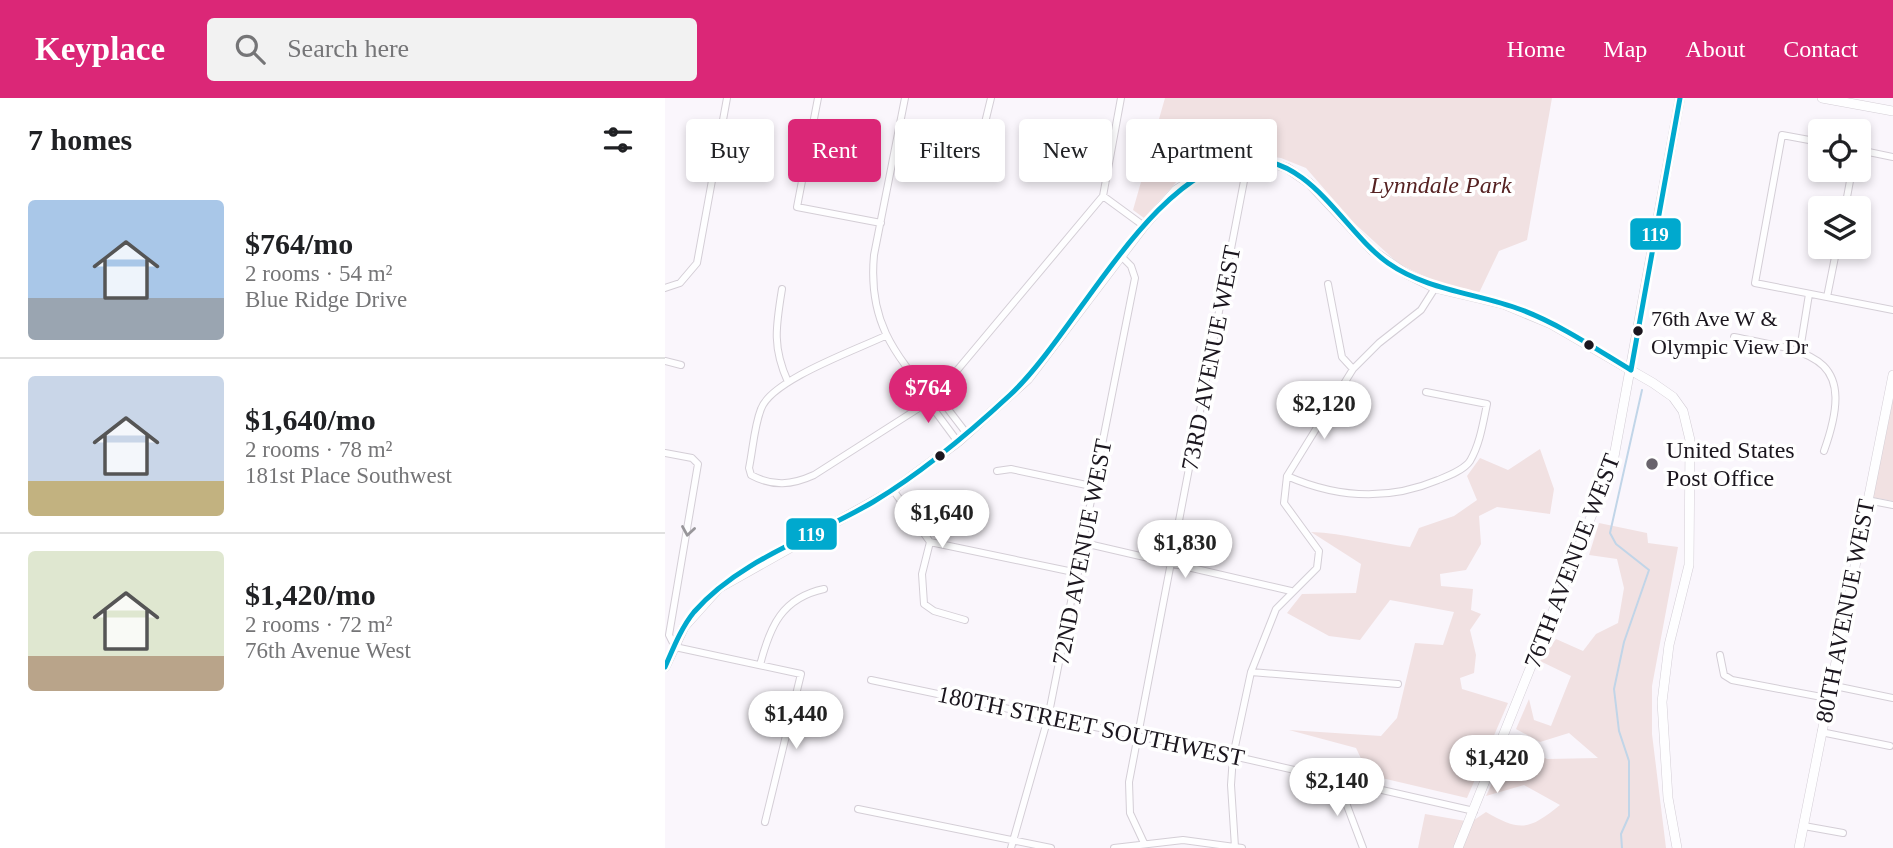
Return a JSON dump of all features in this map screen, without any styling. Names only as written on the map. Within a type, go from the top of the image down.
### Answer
[{"type":"main road","name":"76TH AVENUE WEST","points":[[1458,848],[1613,462],[1680,98]]},
{"type":"main road","points":[[1822,98],[1893,111]]},
{"type":"main road","points":[[1277,164],[1296,174],[1373,251],[1405,274],[1435,288],[1521,310],[1631,370],[1673,397],[1686,417],[1690,436],[1689,565],[1669,645],[1662,691],[1666,778],[1679,847]]},
{"type":"main road","points":[[665,667],[696,611],[719,588],[893,489],[958,442],[1028,379],[1144,226],[1176,190],[1187,182]]},
{"type":"main road","name":"80TH AVENUE WEST","points":[[1798,848],[1893,375]]},
{"type":"street","points":[[665,288],[680,283],[697,263],[727,98]]},
{"type":"street","points":[[818,98],[797,207],[881,223]]},
{"type":"street","points":[[902,119],[905,98]]},
{"type":"street","points":[[986,119],[991,98]]},
{"type":"street","points":[[885,336],[788,382],[768,397],[761,408],[749,468],[751,475],[762,481],[798,482],[814,475],[933,399],[1103,196],[1121,98]]},
{"type":"street","points":[[1808,140],[1781,135],[1755,282],[1893,310]]},
{"type":"street","points":[[1871,151],[1893,156]]},
{"type":"street","points":[[895,160],[872,279],[885,336],[900,361],[933,399],[941,400],[967,434]]},
{"type":"street","name":"73RD AVENUE WEST","points":[[1144,843],[1130,813],[1128,797],[1244,182]]},
{"type":"street","points":[[1103,196],[1144,226]]},
{"type":"street","name":"72ND AVENUE WEST","points":[[1012,844],[1048,718],[1135,278],[1131,266],[1122,257]]},
{"type":"street","points":[[1828,298],[1835,259]]},
{"type":"street","points":[[1328,284],[1342,357],[1353,369]]},
{"type":"street","points":[[1114,848],[1183,840],[1238,847],[1231,785],[1233,756],[1251,672],[1276,609],[1291,591],[1317,568],[1320,559],[1319,551],[1284,503],[1287,476],[1353,369],[1379,343],[1421,310],[1435,288]]},
{"type":"street","points":[[782,289],[775,332],[777,359],[788,382]]},
{"type":"street","points":[[1800,350],[1809,293]]},
{"type":"street","points":[[1734,337],[1800,350],[1824,365],[1837,394],[1831,432],[1824,451]]},
{"type":"street","points":[[665,361],[681,365]]},
{"type":"street","points":[[1287,476],[1312,487],[1343,494],[1383,495],[1414,490],[1446,477],[1468,463],[1478,445],[1487,404],[1426,391]]},
{"type":"street","points":[[933,399],[932,407],[958,442]]},
{"type":"street","points":[[665,453],[692,458],[698,464],[669,635],[675,647],[801,674],[765,822]]},
{"type":"street","points":[[997,471],[1011,469],[1095,487]]},
{"type":"street","points":[[893,489],[930,542],[1078,573]]},
{"type":"street","points":[[1867,500],[1893,505]]},
{"type":"street","points":[[930,542],[922,574],[924,604],[934,611],[965,620]]},
{"type":"street","points":[[1084,543],[1291,591]]},
{"type":"street","points":[[760,665],[769,631],[777,617],[789,604],[807,593],[824,589]]},
{"type":"street","points":[[1720,655],[1724,675],[1732,680],[1827,698]]},
{"type":"street","points":[[1251,672],[1398,684]]},
{"type":"street","name":"180TH STREET SOUTHWEST","points":[[871,680],[1233,756],[1475,811]]},
{"type":"street","points":[[1830,685],[1893,698]]},
{"type":"street","points":[[1821,732],[1890,746]]},
{"type":"street","points":[[1337,779],[1363,848]]},
{"type":"street","points":[[858,809],[1012,844],[1051,848]]},
{"type":"street","points":[[1804,826],[1843,833]]},
{"type":"street","points":[[1182,848],[1183,840]]},
{"type":"green space","name":"Lynndale Park","points":[[1165,98],[1552,98],[1527,240],[1499,251],[1479,293],[1444,286],[1399,264],[1354,223],[1306,168],[1277,157],[1277,119],[1159,119]]},
{"type":"green space","name":"Lynndale Park","points":[[1141,182],[1176,182],[1144,218],[1133,210]]},
{"type":"green space","points":[[1893,399],[1893,501],[1871,497]]},
{"type":"green space","points":[[1540,449],[1554,489],[1550,514],[1497,507],[1479,516],[1481,544],[1466,570],[1440,574],[1441,586],[1473,589],[1471,610],[1481,614],[1470,630],[1476,655],[1474,673],[1460,678],[1462,689],[1508,703],[1467,798],[1369,775],[1356,748],[1289,730],[1381,736],[1397,718],[1415,643],[1443,645],[1454,612],[1390,600],[1360,640],[1329,636],[1287,613],[1302,594],[1356,593],[1361,564],[1311,532],[1410,547],[1419,528],[1454,516],[1477,500],[1467,476],[1480,458],[1508,470]]},
{"type":"green space","points":[[1599,523],[1647,533],[1648,543],[1678,547],[1652,686],[1652,734],[1666,848],[1418,848],[1425,814],[1471,822],[1486,812],[1508,823],[1525,825],[1540,819],[1560,805],[1524,785],[1486,796],[1512,741],[1547,759],[1598,758],[1569,733],[1540,742],[1516,729],[1529,699],[1534,720],[1551,726],[1571,676],[1540,661],[1556,639],[1583,651],[1596,634],[1618,623],[1624,588],[1617,559],[1589,555]]},
{"type":"waterway","points":[[1622,848],[1621,834],[1629,816],[1629,761],[1619,731],[1614,689],[1624,642],[1649,570],[1616,544],[1610,533],[1642,390]]},
{"type":"transit line","name":"119","points":[[1631,370],[1680,98]]},
{"type":"transit line","name":"119","points":[[665,667],[681,632],[694,612],[712,593],[755,563],[850,515],[892,490],[944,452],[994,410],[1035,368],[1148,221],[1180,191],[1213,169],[1247,160],[1270,162],[1290,170],[1325,198],[1372,249],[1403,272],[1436,286],[1505,304],[1536,316],[1631,370]]},
{"type":"place","name":"76th Ave W & Olympic View Dr","points":[[1638,331]]},
{"type":"place","name":"United States Post Office","points":[[1652,464]]}]
